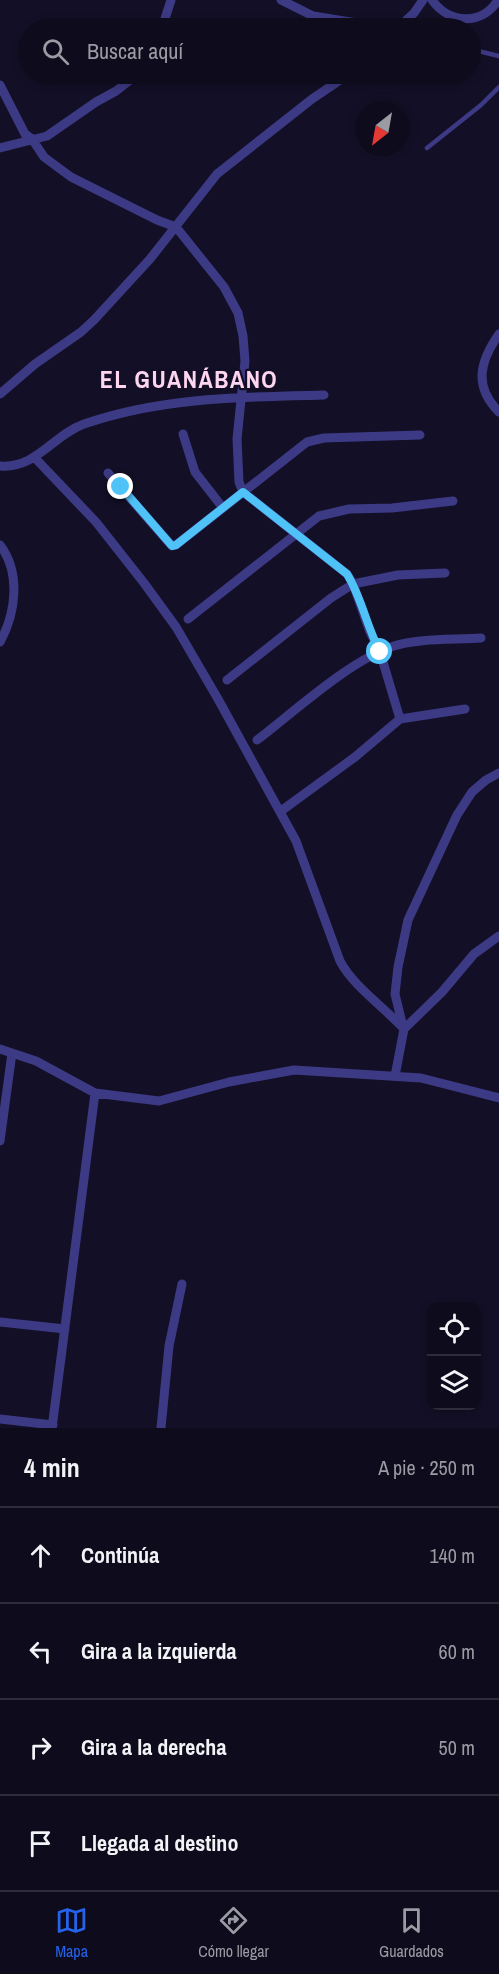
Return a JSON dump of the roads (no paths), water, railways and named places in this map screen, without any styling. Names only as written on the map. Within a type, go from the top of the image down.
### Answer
[{"type":"street","points":[[165,18],[171,0]]},
{"type":"street","points":[[281,0],[313,16],[326,18]]},
{"type":"street","points":[[407,18],[423,0]]},
{"type":"street","points":[[432,0],[443,12],[457,18]]},
{"type":"street","points":[[473,18],[491,9],[498,0]]},
{"type":"street","points":[[0,148],[47,136],[126,84]]},
{"type":"street","points":[[0,394],[35,364],[81,332],[94,320],[150,259],[217,174],[305,104],[334,84]]},
{"type":"street","points":[[0,85],[20,126],[44,157],[71,177],[157,220],[176,227],[224,286],[238,313],[243,336],[244,361],[237,439],[238,468],[243,492],[347,574],[380,652],[400,719]]},
{"type":"street","points":[[499,334],[488,350],[481,374],[484,388],[499,412]]},
{"type":"street","points":[[0,466],[22,464],[34,458],[70,430],[119,413],[179,402],[324,395]]},
{"type":"street","points":[[183,434],[195,472],[223,508]]},
{"type":"street","points":[[108,473],[172,546],[307,442],[324,438],[420,435]]},
{"type":"street","points":[[34,458],[96,522],[176,627],[296,841],[340,961],[348,976],[390,1013],[404,1029]]},
{"type":"street","points":[[188,619],[319,516],[330,512],[453,501]]},
{"type":"street","points":[[0,545],[12,569],[14,589],[12,613],[0,642]]},
{"type":"street","points":[[226,680],[331,598],[353,584],[398,575],[445,573]]},
{"type":"street","points":[[257,740],[345,672],[380,652],[405,643],[481,638]]},
{"type":"street","points":[[280,812],[355,757],[400,719],[465,709]]},
{"type":"street","points":[[395,1076],[404,1029],[395,994],[408,920],[457,815],[472,792],[499,773]]},
{"type":"street","points":[[404,1029],[442,992],[474,954],[499,936]]},
{"type":"street","points":[[0,1049],[36,1061],[95,1093],[159,1101],[229,1082],[294,1070],[421,1078],[499,1098]]},
{"type":"street","points":[[0,1141],[12,1053]]},
{"type":"street","points":[[0,1419],[53,1427],[95,1093]]},
{"type":"street","points":[[161,1428],[169,1346],[182,1284]]},
{"type":"street","points":[[0,1322],[65,1329]]},
{"type":"lane","points":[[481,52],[499,56]]},
{"type":"lane","points":[[427,148],[481,105],[499,87]]},
{"type":"district","name":"EL GUANÁBANO","points":[[189,379]]}]
